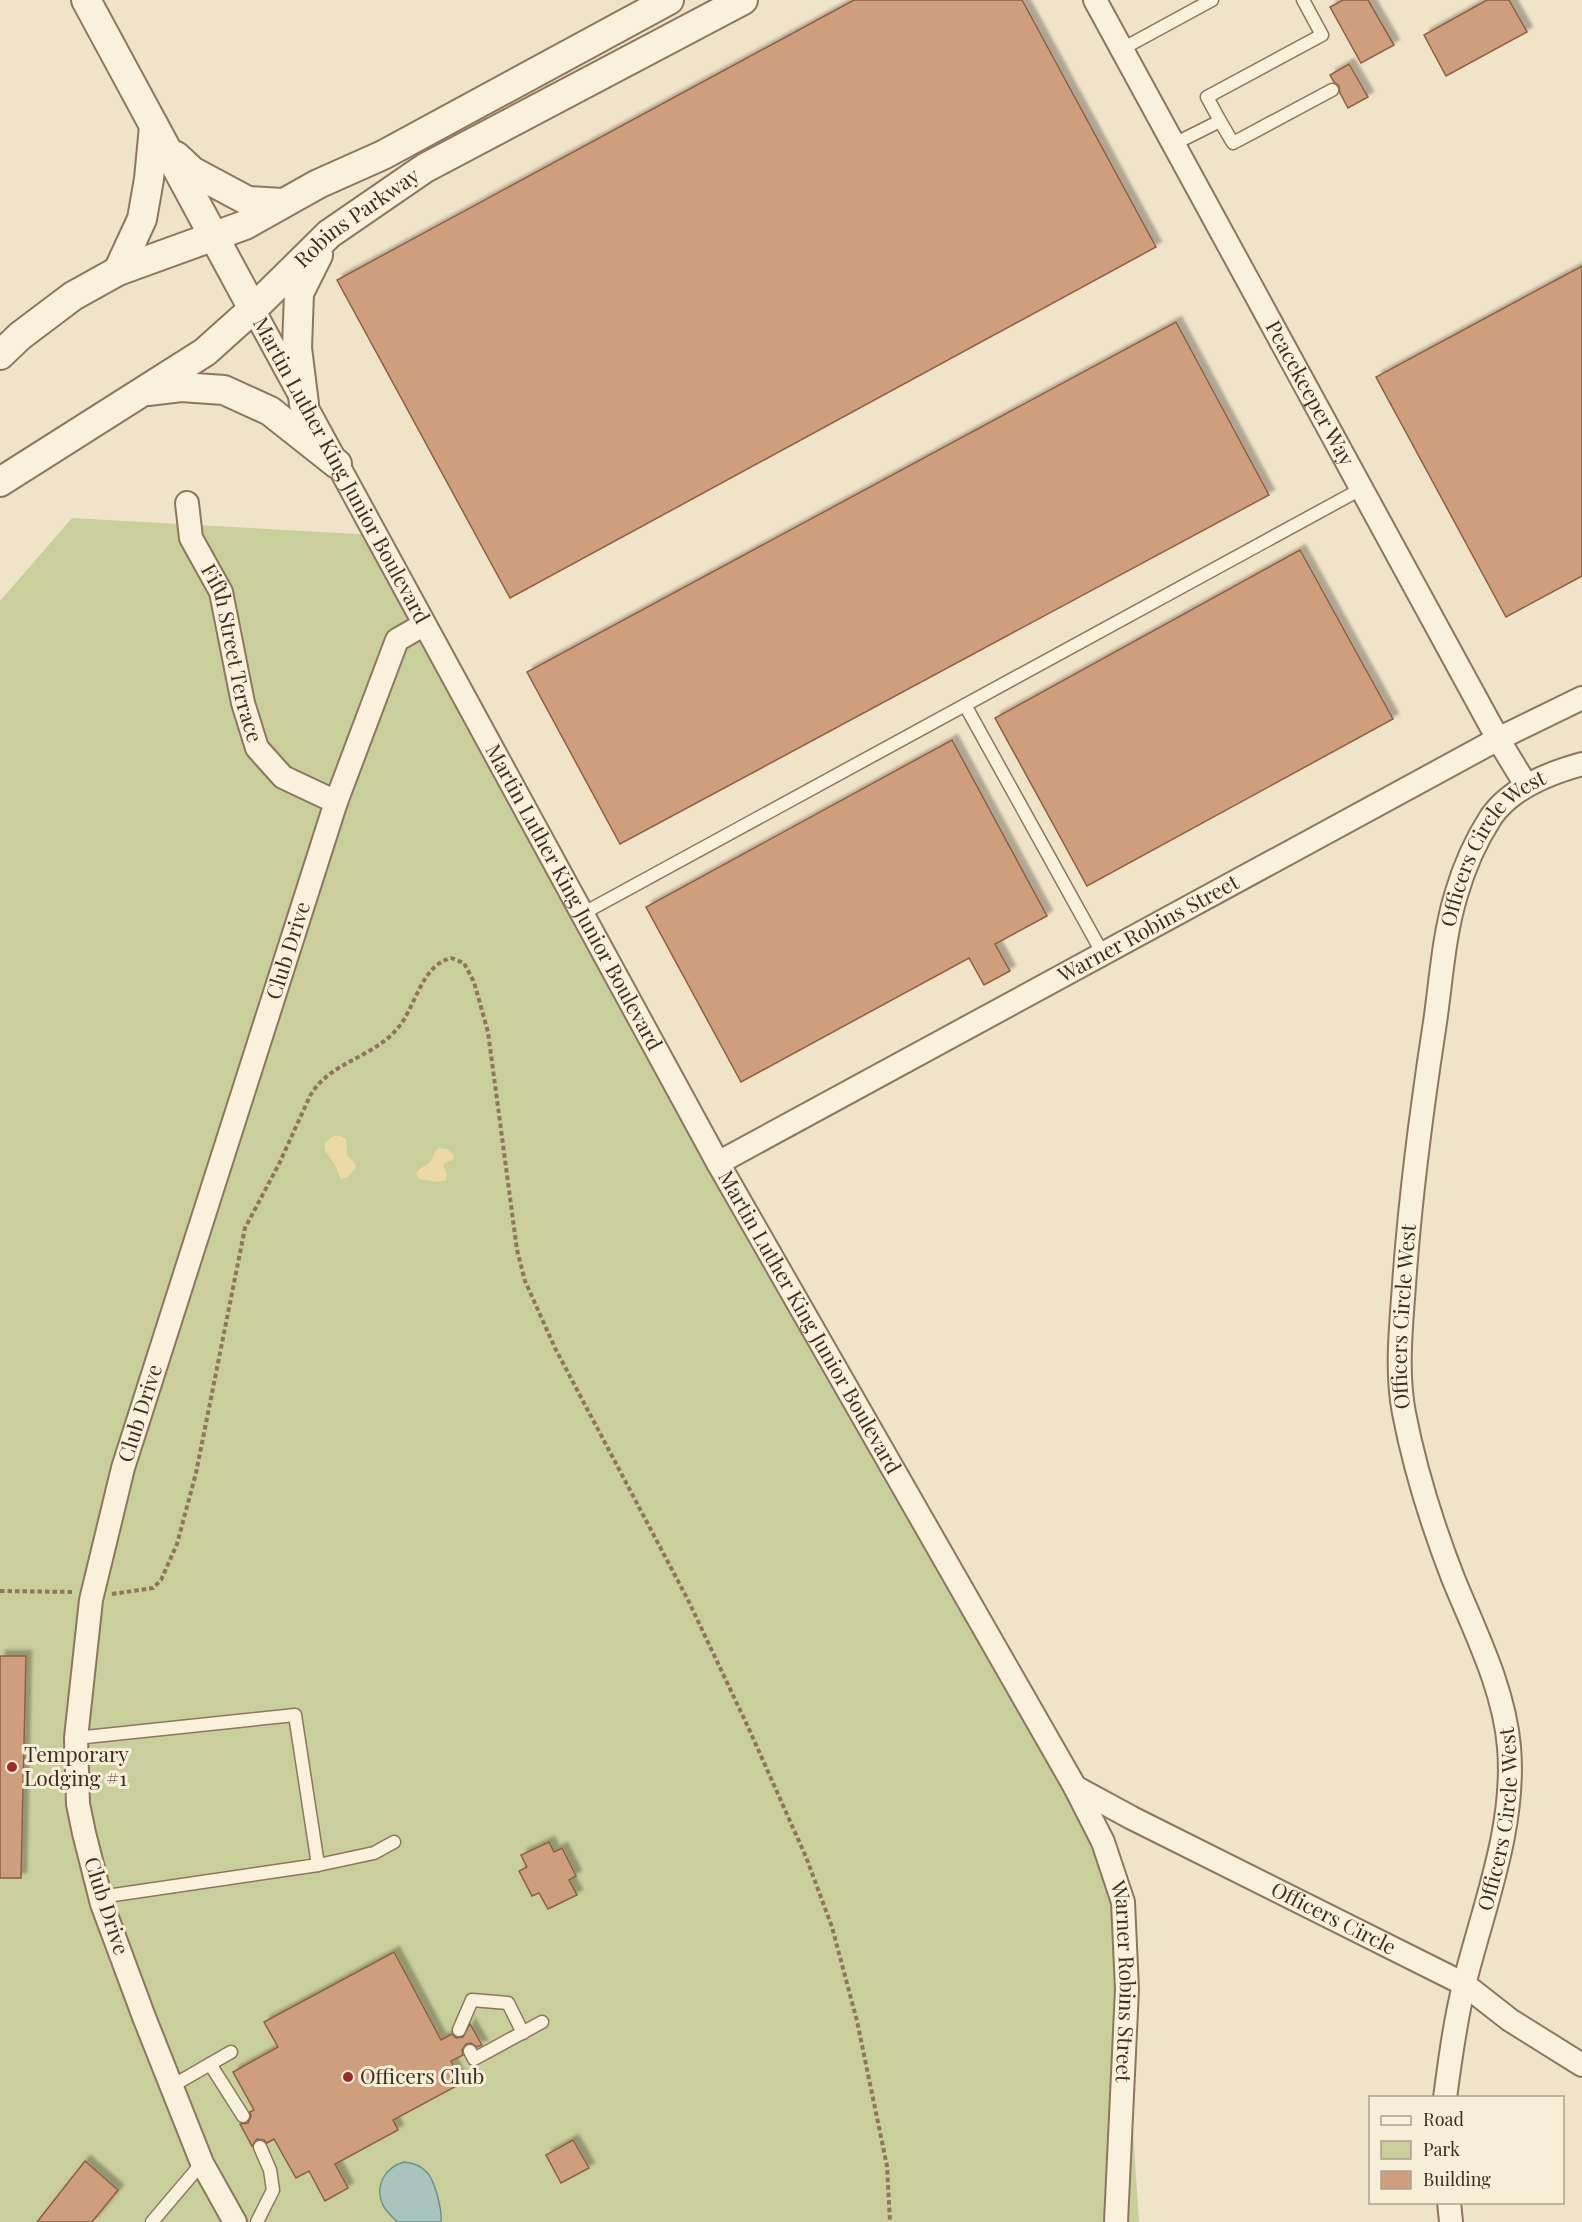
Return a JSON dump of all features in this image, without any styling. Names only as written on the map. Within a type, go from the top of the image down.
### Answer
[{"type":"street","name":"Martin Luther King Junior Boulevard","points":[[86,0],[423,625],[718,1163],[1075,1787]]},
{"type":"street","name":"Robins Parkway","points":[[0,355],[20,336],[73,297],[118,271],[245,225],[318,184],[383,155],[669,0]]},
{"type":"street","name":"Robins Parkway","points":[[0,482],[205,352],[253,309],[329,234],[425,168],[743,0]]},
{"type":"street","name":"Peacekeeper Way","points":[[1095,0],[1498,739],[1526,785]]},
{"type":"street","points":[[160,136],[192,171],[248,201],[283,203]]},
{"type":"street","points":[[118,271],[142,219],[160,136]]},
{"type":"street","points":[[304,404],[297,348],[299,293],[329,234]]},
{"type":"street","points":[[143,392],[181,387],[224,390],[270,411],[337,464]]},
{"type":"street","name":"Fifth Street Terrace","points":[[187,503],[191,538],[221,592],[243,703],[256,748],[283,777],[336,802]]},
{"type":"street","name":"Club Drive","points":[[235,2222],[202,2163],[100,1897],[78,1804],[76,1738],[93,1593],[127,1456],[336,802],[397,640],[423,625]]},
{"type":"street","name":"Warner Robins Street","points":[[718,1163],[1498,739],[1582,698]]},
{"type":"street","name":"Officers Circle West","points":[[1445,2096],[1464,1984],[1490,1893],[1510,1797],[1509,1746],[1498,1691],[1430,1517],[1403,1408],[1398,1358],[1414,1170],[1439,1000],[1444,946],[1455,897],[1469,855],[1494,813],[1526,785],[1556,771],[1582,764]]},
{"type":"street","name":"Warner Robins Street","points":[[1075,1787],[1104,1842],[1123,1902],[1127,1989],[1116,2222]]},
{"type":"street","name":"Officers Circle","points":[[1075,1787],[1132,1818],[1464,1984],[1510,2020],[1582,2066]]},
{"type":"street","points":[[1449,2204],[1451,2222]]},
{"type":"lane","points":[[1122,49],[1212,0]]},
{"type":"lane","points":[[1303,0],[1322,35],[1207,97],[1233,143],[1332,90]]},
{"type":"lane","points":[[1174,144],[1220,121]]},
{"type":"lane","points":[[582,914],[1361,489]]},
{"type":"lane","points":[[965,705],[1103,954]]},
{"type":"lane","points":[[76,1738],[295,1715],[318,1864]]},
{"type":"lane","points":[[100,1897],[318,1864],[374,1853],[394,1842]]},
{"type":"lane","points":[[459,2030],[472,2000],[508,2003],[523,2033]]},
{"type":"lane","points":[[470,2051],[474,2059],[542,2022]]},
{"type":"lane","points":[[172,2086],[231,2052]]},
{"type":"lane","points":[[210,2064],[243,2116]]},
{"type":"lane","points":[[256,2222],[273,2190],[270,2170],[260,2147]]},
{"type":"lane","points":[[152,2222],[202,2163]]},
{"type":"path","points":[[0,1591],[121,1594],[153,1588],[161,1580],[177,1545],[196,1473],[245,1228],[316,1086],[335,1069],[370,1052],[398,1029],[436,964],[451,958],[464,963],[474,982],[488,1032],[517,1250],[525,1281],[555,1348],[666,1557],[720,1665],[806,1857],[832,1928],[857,2021],[887,2166],[890,2222]]},
{"type":"green space","points":[[72,518],[375,535],[1117,1884],[1139,2222],[0,2222],[0,601]]},
{"type":"sand","points":[[334,1136],[346,1139],[347,1155],[356,1167],[348,1177],[341,1179],[325,1150],[326,1143]]},
{"type":"sand","points":[[439,1148],[447,1149],[454,1155],[453,1160],[443,1166],[447,1174],[446,1180],[438,1182],[419,1179],[417,1172],[430,1162]]},
{"type":"water","points":[[404,2162],[412,2163],[428,2173],[436,2191],[441,2222],[397,2222],[384,2208],[380,2196],[381,2183],[387,2172]]},
{"type":"building","points":[[854,0],[1022,0],[1156,247],[510,598],[337,280]]},
{"type":"building","points":[[1343,0],[1368,0],[1394,45],[1361,63],[1330,7]]},
{"type":"building","points":[[1487,0],[1509,0],[1527,32],[1446,76],[1424,35]]},
{"type":"building","points":[[1349,64],[1368,97],[1348,108],[1339,86],[1330,75]]},
{"type":"building","points":[[1582,266],[1582,576],[1506,617],[1376,377]]},
{"type":"building","points":[[1176,322],[1269,495],[620,844],[527,672]]},
{"type":"building","points":[[1300,550],[1393,719],[1087,886],[995,718]]},
{"type":"building","points":[[952,740],[1047,916],[995,944],[1010,971],[984,985],[969,958],[741,1082],[646,907]]},
{"type":"building","name":"Temporary Lodging #1","points":[[0,1656],[26,1656],[21,1878],[0,1878]]},
{"type":"building","points":[[549,1842],[554,1852],[562,1848],[576,1876],[569,1880],[577,1895],[548,1909],[539,1893],[532,1896],[519,1871],[527,1867],[521,1855]]},
{"type":"building","name":"Officers Club","points":[[394,1952],[441,2040],[452,2034],[456,2038],[463,2037],[470,2024],[482,2045],[477,2047],[471,2043],[466,2044],[462,2050],[463,2055],[451,2061],[462,2083],[393,2120],[398,2130],[335,2164],[348,2188],[325,2201],[309,2171],[296,2178],[274,2139],[267,2143],[257,2139],[252,2146],[240,2124],[248,2123],[250,2112],[254,2110],[233,2072],[278,2047],[264,2022]]},
{"type":"building","points":[[573,2140],[589,2168],[561,2183],[546,2155]]},
{"type":"building","points":[[85,2161],[118,2190],[92,2222],[37,2222]]},
{"type":"place","name":"Temporary Lodging #1","points":[[12,1767]]},
{"type":"place","name":"Officers Club","points":[[348,2077]]}]
